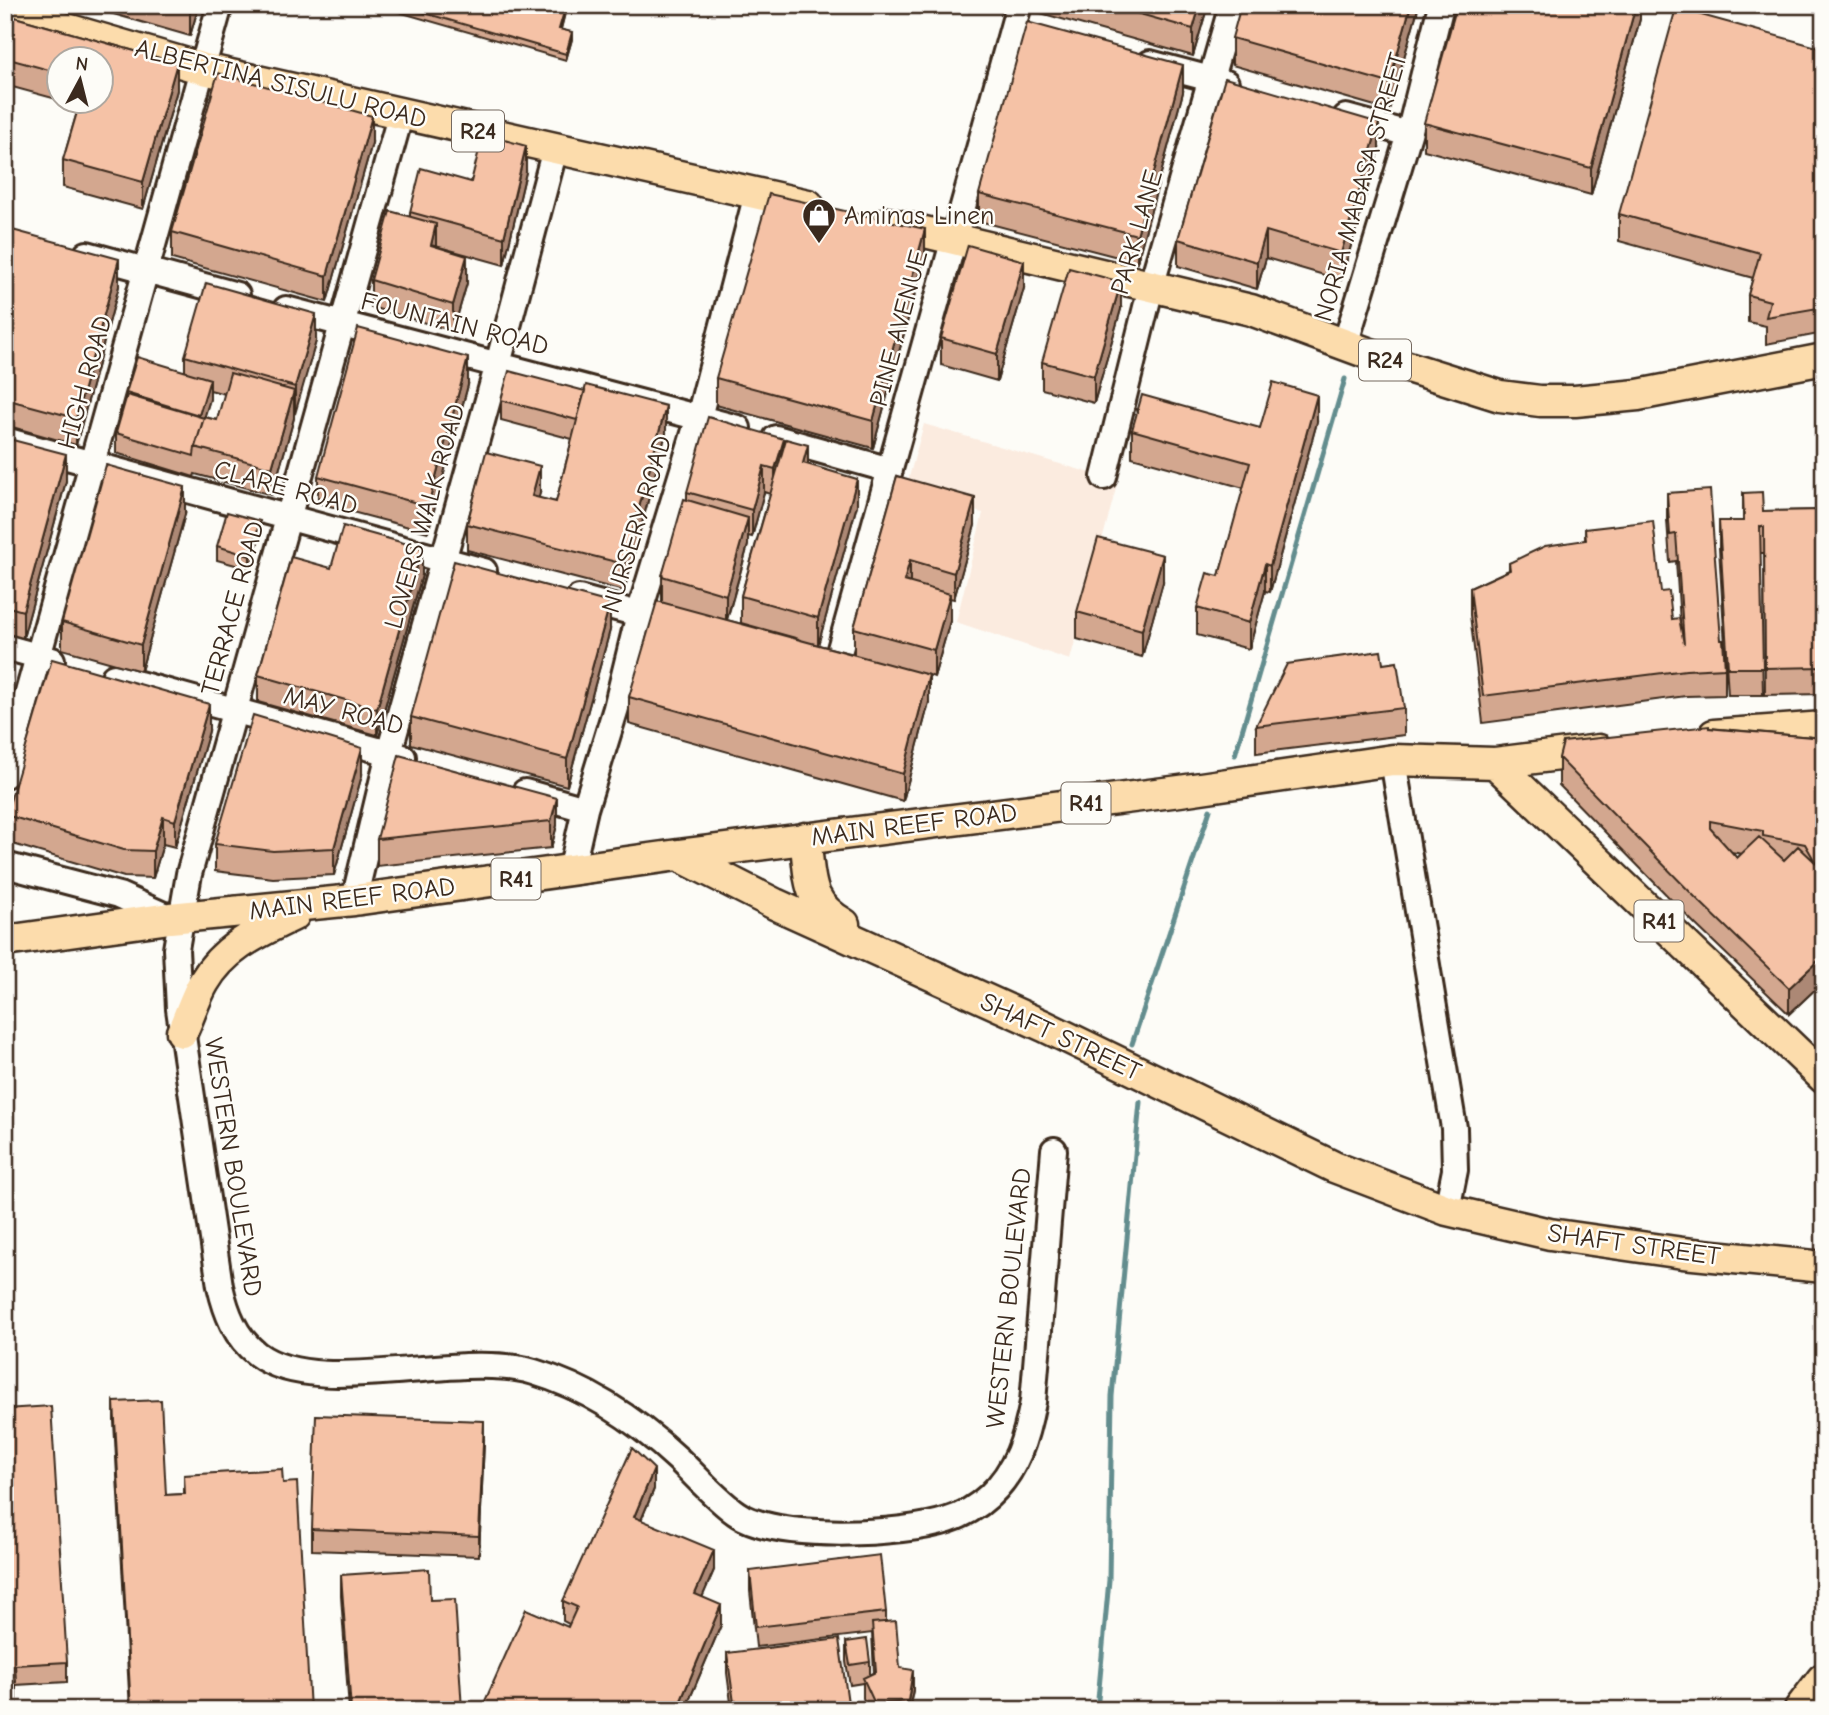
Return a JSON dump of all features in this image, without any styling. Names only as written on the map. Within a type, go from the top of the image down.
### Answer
[{"type":"highway","points":[[1802,1710],[1824,1681]]},
{"type":"main road","name":"ALBERTINA SISULU ROAD","points":[[5,11],[204,69],[954,239],[1251,310],[1345,345],[1500,396],[1540,401],[1575,401],[1638,395],[1824,359]]},
{"type":"main road","points":[[1686,738],[1824,727]]},
{"type":"main road","name":"MAIN REEF ROAD","points":[[5,941],[175,917],[354,900],[805,838],[1181,791],[1393,760],[1495,763],[1632,746]]},
{"type":"main road","name":"R41","points":[[1495,763],[1824,1078]]},
{"type":"main road","points":[[805,838],[813,891],[821,908],[830,916],[871,938],[890,956]]},
{"type":"main road","name":"SHAFT STREET","points":[[678,855],[775,904],[1113,1060],[1334,1167],[1447,1210],[1550,1234],[1683,1253],[1824,1267]]},
{"type":"main road","points":[[182,1032],[204,983],[219,962],[258,931],[313,905]]},
{"type":"street","name":"HIGH ROAD","points":[[5,775],[220,5]]},
{"type":"street","name":"PARK LANE","points":[[1104,477],[1151,287],[1232,5]]},
{"type":"street","name":"NORIA MABASA STREET","points":[[1345,345],[1409,134],[1441,5]]},
{"type":"street","points":[[1016,16],[1040,33]]},
{"type":"street","name":"PINE AVENUE","points":[[796,656],[835,667],[1016,16]]},
{"type":"street","points":[[1132,58],[1251,90]]},
{"type":"street","points":[[1330,112],[1409,134]]},
{"type":"street","name":"TERRACE ROAD","points":[[175,917],[401,113]]},
{"type":"street","name":"LOVERS WALK ROAD","points":[[354,900],[388,753],[498,364],[555,149]]},
{"type":"street","name":"NURSERY ROAD","points":[[570,871],[639,614],[699,417],[757,194]]},
{"type":"street","name":"FOUNTAIN ROAD","points":[[70,249],[890,470]]},
{"type":"street","name":"CLARE ROAD","points":[[5,440],[508,578]]},
{"type":"street","points":[[560,592],[704,632]]},
{"type":"street","name":"MAY ROAD","points":[[5,647],[428,764]]},
{"type":"street","points":[[1393,760],[1454,1128],[1455,1170],[1447,1210]]},
{"type":"street","points":[[507,786],[585,808]]},
{"type":"street","points":[[5,865],[118,895],[175,917]]},
{"type":"street","name":"WESTERN BOULEVARD","points":[[175,917],[182,1032],[220,1286],[226,1314],[242,1338],[258,1355],[275,1364],[302,1372],[332,1374],[487,1366],[531,1371],[601,1399],[665,1447],[735,1513],[772,1529],[851,1532],[908,1528],[947,1521],[970,1511],[1004,1481],[1026,1438],[1033,1402],[1054,1150]]},
{"type":"shaded area","points":[[924,424],[1118,481],[1070,660],[956,622],[983,513],[904,495]]},
{"type":"building","points":[[176,5],[192,5],[190,9]]},
{"type":"building","points":[[397,5],[566,5],[559,29],[572,32],[566,54]]},
{"type":"building","points":[[1108,5],[1200,5],[1193,29]]},
{"type":"building","points":[[1241,5],[1411,5],[1389,83],[1232,38]]},
{"type":"building","points":[[1457,5],[1636,5],[1591,168],[1424,123]]},
{"type":"building","points":[[1676,8],[1817,47],[1824,22],[1824,307],[1766,317],[1770,301],[1748,295],[1760,253],[1619,214]]},
{"type":"building","points":[[11,16],[177,63],[143,182],[63,160],[76,116],[116,116],[116,46],[46,46],[46,69],[5,58],[5,36]]},
{"type":"building","points":[[1027,22],[1183,65],[1137,235],[979,194]]},
{"type":"building","points":[[218,73],[372,116],[327,276],[172,232]]},
{"type":"building","points":[[1225,78],[1379,123],[1341,253],[1266,231],[1257,262],[1178,239]]},
{"type":"building","points":[[483,134],[526,146],[504,238],[410,212],[421,168],[471,182]]},
{"type":"building","points":[[769,194],[925,229],[873,421],[716,378]]},
{"type":"building","points":[[390,211],[436,224],[431,245],[467,256],[453,305],[371,280]]},
{"type":"building","points":[[5,228],[119,259],[76,418],[5,399]]},
{"type":"building","points":[[968,245],[1024,261],[997,354],[941,338]]},
{"type":"building","points":[[1069,268],[1121,282],[1094,376],[1042,362]]},
{"type":"building","points":[[206,283],[316,314],[295,387],[185,356]]},
{"type":"building","points":[[358,328],[468,358],[428,506],[318,476]]},
{"type":"building","points":[[137,357],[210,379],[199,415],[126,393]]},
{"type":"building","points":[[509,371],[585,391],[577,420],[501,400]]},
{"type":"building","points":[[230,373],[294,391],[272,468],[195,447],[204,417],[217,420]]},
{"type":"building","points":[[1273,382],[1317,395],[1270,566],[1265,564],[1249,623],[1197,608],[1207,573],[1219,576],[1250,463],[1132,430],[1142,395],[1260,428]]},
{"type":"building","points":[[586,385],[666,406],[624,564],[467,524],[486,452],[540,466],[532,496],[556,502]]},
{"type":"building","points":[[127,395],[204,418],[194,456],[116,433]]},
{"type":"building","points":[[708,417],[784,439],[775,469],[764,466],[752,510],[687,492]]},
{"type":"building","points":[[5,438],[66,454],[23,611],[5,606]]},
{"type":"building","points":[[786,439],[808,445],[803,463],[857,479],[818,618],[741,596]]},
{"type":"building","points":[[106,465],[185,487],[141,645],[62,622]]},
{"type":"building","points":[[897,476],[975,498],[954,573],[910,560],[904,581],[950,594],[934,650],[854,628]]},
{"type":"building","points":[[1710,490],[1725,668],[1686,670],[1483,696],[1470,588],[1510,570],[1509,563],[1545,546],[1586,540],[1585,529],[1653,521],[1661,592],[1669,591],[1672,619],[1679,618],[1684,644],[1676,534],[1670,535],[1667,493]]},
{"type":"building","points":[[1762,492],[1763,511],[1824,510],[1824,667],[1765,668],[1764,527],[1760,526],[1763,668],[1728,668],[1719,521],[1744,521],[1743,493]]},
{"type":"building","points":[[684,499],[748,518],[726,595],[662,576]]},
{"type":"building","points":[[227,512],[260,521],[250,556],[217,546]]},
{"type":"building","points":[[343,526],[422,548],[377,709],[258,675],[291,557],[331,568]]},
{"type":"building","points":[[1098,538],[1163,555],[1142,630],[1077,612]]},
{"type":"building","points":[[454,561],[610,603],[567,759],[411,717]]},
{"type":"building","points":[[657,601],[929,675],[903,774],[629,697]]},
{"type":"building","points":[[5,649],[11,650],[5,671]]},
{"type":"building","points":[[1381,651],[1383,664],[1397,662],[1404,708],[1256,726],[1287,664]]},
{"type":"building","points":[[52,659],[209,704],[175,821],[163,817],[153,851],[124,850],[6,815]]},
{"type":"building","points":[[253,715],[362,748],[334,848],[273,851],[215,844]]},
{"type":"building","points":[[1709,726],[1824,738],[1824,955],[1789,988],[1696,898],[1559,758],[1563,742]],"holes":[[[1710,821],[1763,831],[1763,836],[1805,844],[1816,863],[1798,846],[1784,860],[1759,837],[1737,858],[1710,828]]]},
{"type":"building","points":[[399,755],[557,798],[551,821],[377,839]]},
{"type":"building","points":[[161,1400],[166,1495],[185,1494],[184,1475],[282,1469],[283,1483],[297,1482],[310,1710],[131,1710],[114,1402]]},
{"type":"building","points":[[51,1406],[67,1662],[15,1665],[16,1682],[5,1683],[5,1409]]},
{"type":"building","points":[[316,1415],[484,1421],[479,1536],[312,1529]]},
{"type":"building","points":[[632,1448],[654,1469],[634,1517],[714,1550],[695,1594],[721,1605],[677,1710],[481,1710],[526,1609],[568,1627],[577,1607],[563,1601]]},
{"type":"building","points":[[880,1555],[886,1612],[756,1627],[750,1571]]},
{"type":"building","points":[[429,1569],[430,1600],[455,1599],[462,1710],[351,1710],[341,1575]]},
{"type":"building","points":[[896,1621],[900,1668],[913,1670],[908,1701],[875,1704],[863,1678],[876,1672],[872,1623]]},
{"type":"building","points":[[839,1639],[848,1703],[794,1710],[735,1710],[727,1653]]},
{"type":"building","points":[[867,1639],[870,1662],[850,1665],[846,1642]]},
{"type":"waterway","points":[[1235,755],[1345,379]]},
{"type":"waterway","points":[[1132,1044],[1210,810]]},
{"type":"waterway","points":[[1097,1710],[1109,1580],[1112,1396],[1140,1102]]},
{"type":"place","name":"Aminas Linen","points":[[819,245]]}]
